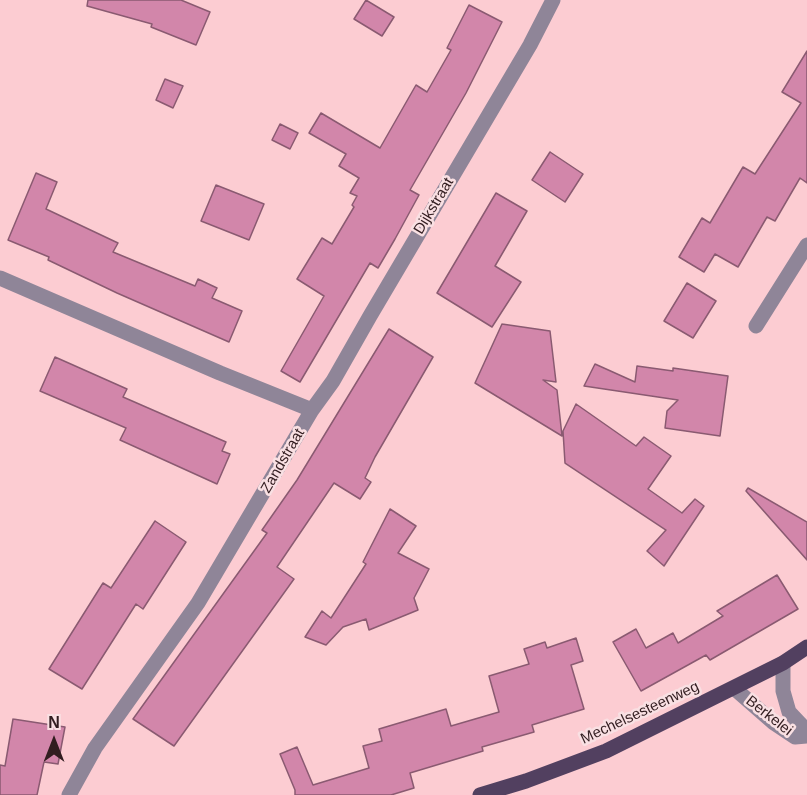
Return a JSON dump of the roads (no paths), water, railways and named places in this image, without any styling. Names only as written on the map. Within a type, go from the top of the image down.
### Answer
[{"type":"main road","name":"Mechelsesteenweg","points":[[480,795],[526,781],[606,751],[735,688],[783,663],[807,647]]},
{"type":"street","name":"Dijkstraat","points":[[312,410],[333,381],[530,45],[553,0]]},
{"type":"street","points":[[756,326],[807,246]]},
{"type":"street","name":"Zandstraat","points":[[0,278],[312,410],[198,603],[95,748],[69,795]]},
{"type":"street","name":"Berkelei","points":[[783,663],[783,691],[789,712],[807,731]]},
{"type":"street","name":"Berkelei","points":[[735,688],[774,723],[795,737],[807,736]]}]
